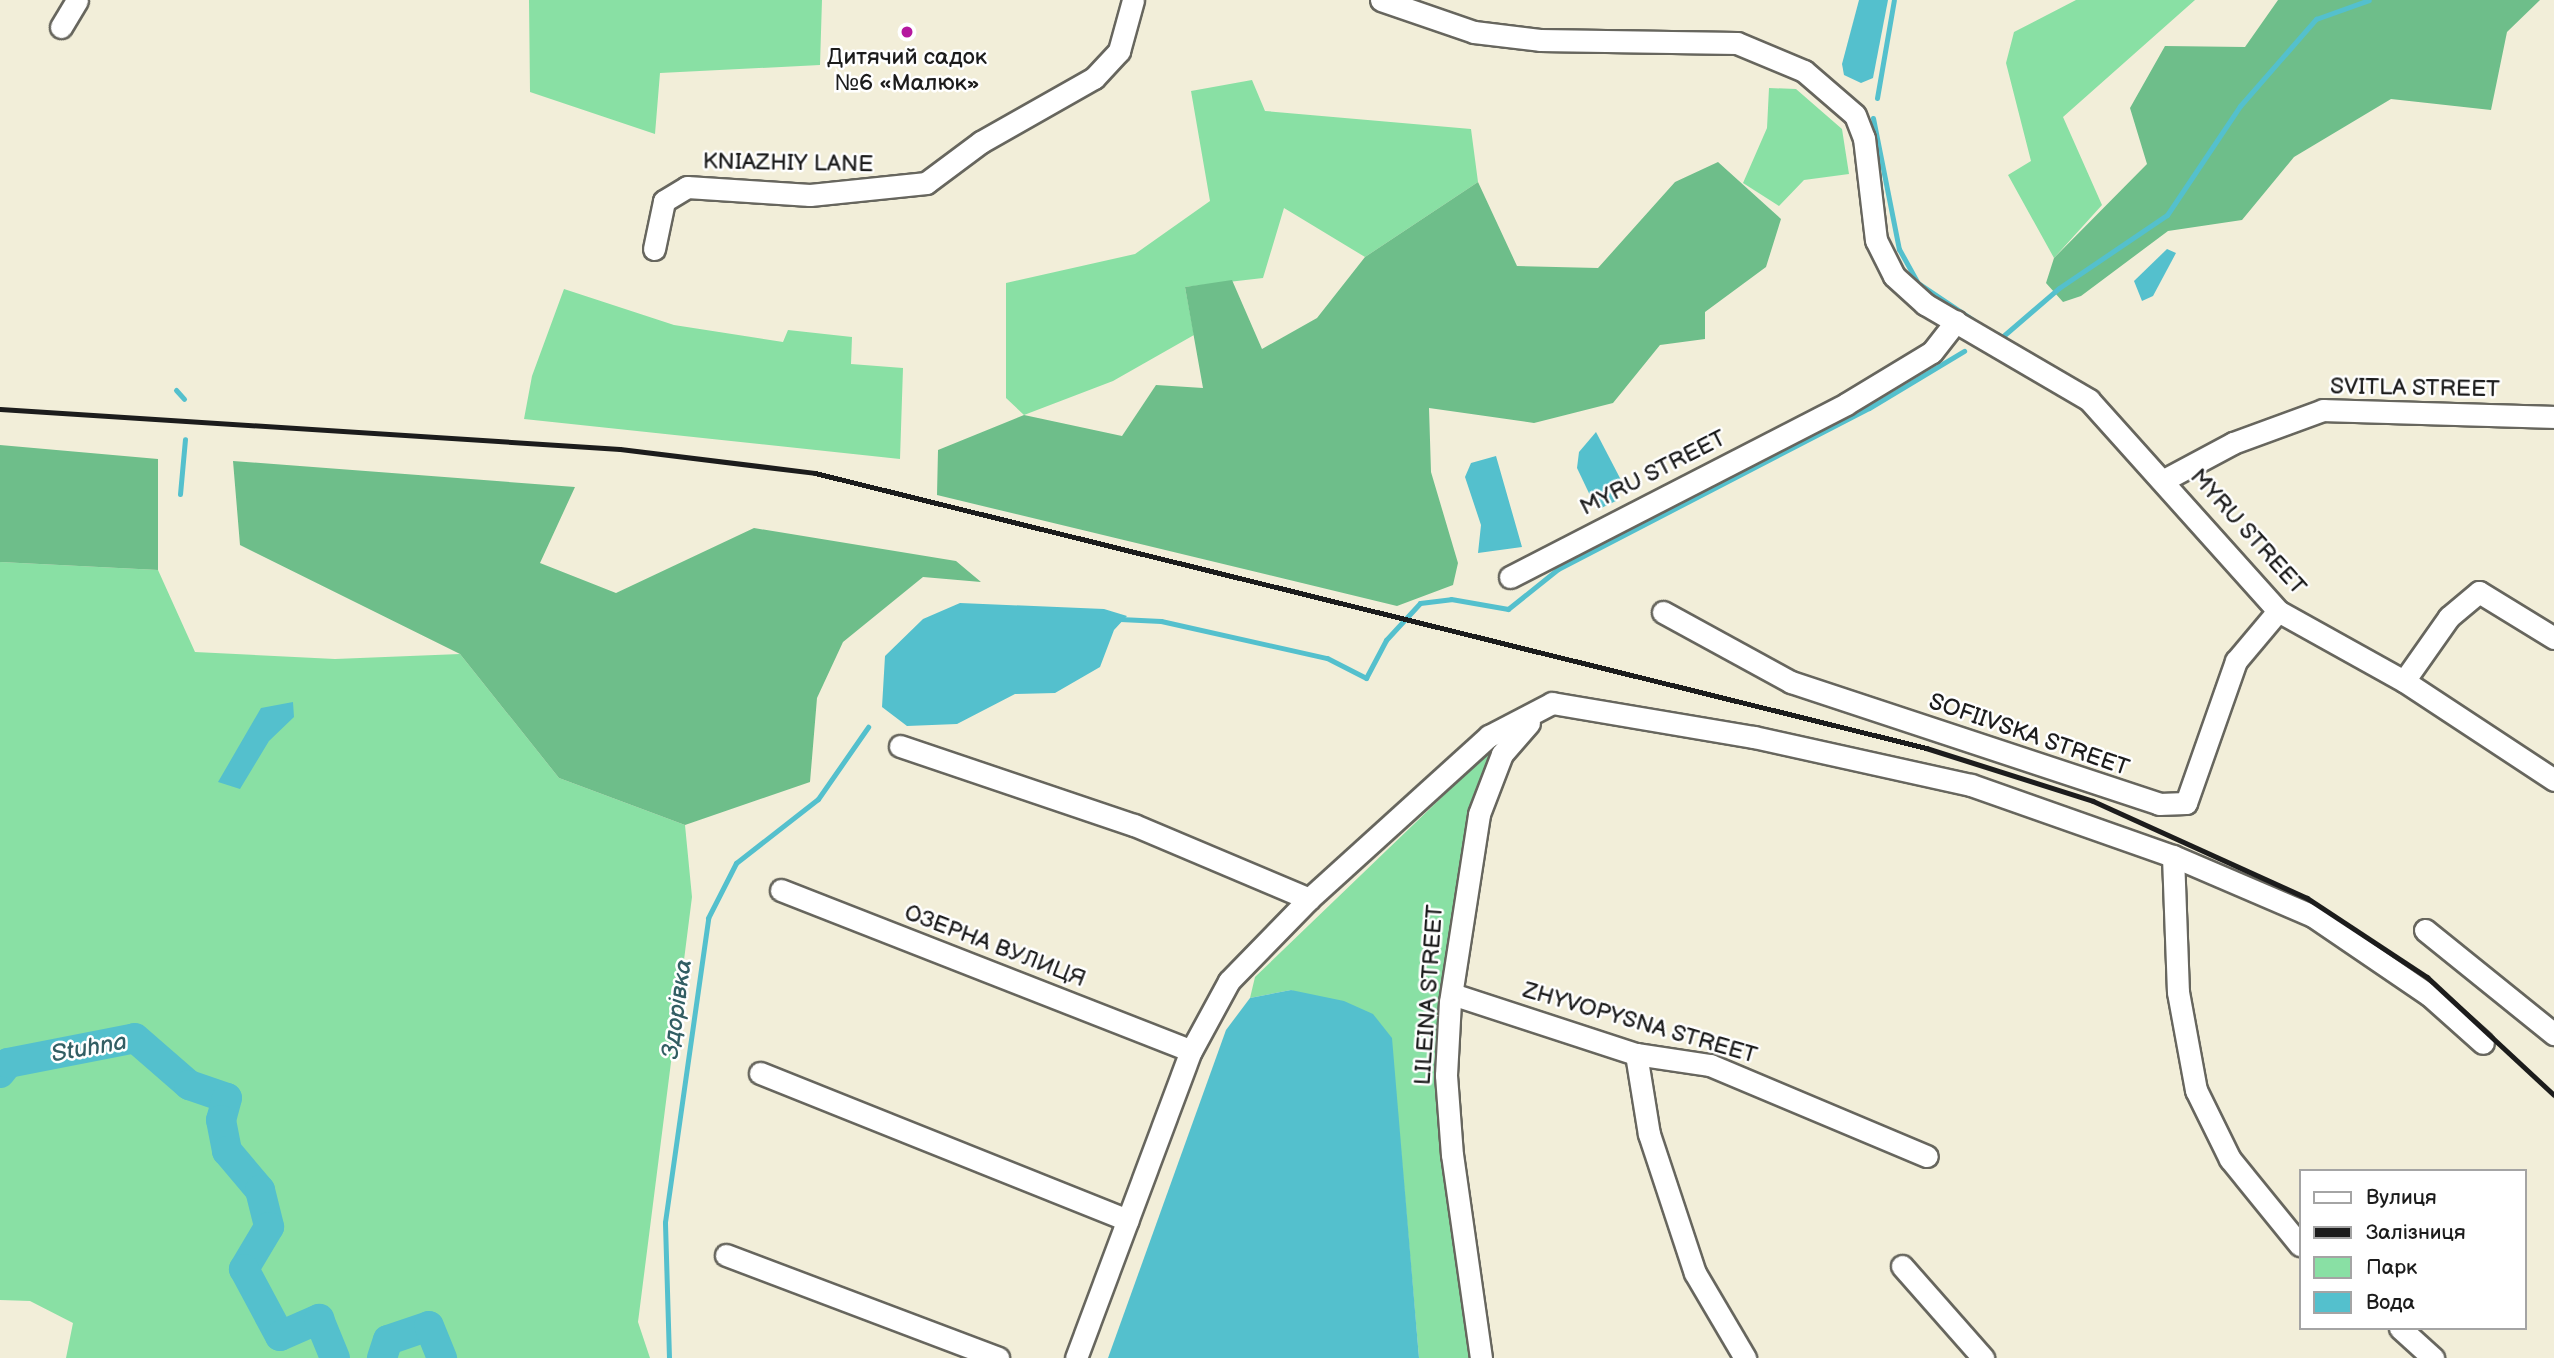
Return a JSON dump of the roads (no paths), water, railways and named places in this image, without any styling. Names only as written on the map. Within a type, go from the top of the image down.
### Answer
[{"type":"street","points":[[61,27],[77,0]]},
{"type":"street","name":"KNIAZHIY LANE","points":[[654,249],[664,201],[687,187],[810,195],[926,183],[981,142],[1094,78],[1119,51],[1133,0]]},
{"type":"street","name":"MYRU STREET","points":[[1381,0],[1474,32],[1541,40],[1737,43],[1804,71],[1855,114],[1864,138],[1876,240],[1894,276],[1925,304],[2090,400],[2278,611],[2403,681],[2554,780]]},
{"type":"street","points":[[1925,304],[1932,352]]},
{"type":"street","name":"MYRU STREET","points":[[1510,577],[1846,404],[1932,352],[1956,321]]},
{"type":"street","name":"SVITLA STREET","points":[[2164,480],[2233,443],[2323,410],[2554,417]]},
{"type":"street","points":[[2403,681],[2449,617],[2479,592],[2554,638]]},
{"type":"street","name":"SOFIIVSKA STREET","points":[[1663,612],[1791,682],[2159,804],[2186,803],[2236,661],[2278,611]]},
{"type":"street","points":[[1076,1358],[1191,1051],[1229,981],[1309,899],[1489,736],[1552,703],[1754,737],[1971,785],[2173,856],[2313,916],[2429,995],[2483,1043]]},
{"type":"street","name":"LILEINA STREET","points":[[1480,1358],[1447,1088],[1452,994],[1479,814],[1511,739],[1552,703]]},
{"type":"street","points":[[900,746],[1134,825],[1309,899]]},
{"type":"street","points":[[2173,856],[2178,992],[2196,1090],[2230,1160],[2298,1243]]},
{"type":"street","name":"ОЗЕРНА ВУЛИЦЯ","points":[[780,890],[1191,1051]]},
{"type":"street","points":[[2425,930],[2554,1034]]},
{"type":"street","name":"ZHYVOPYSNA STREET","points":[[1452,994],[1636,1054],[1710,1065],[1927,1156]]},
{"type":"street","points":[[1636,1054],[1649,1134],[1695,1273],[1745,1358]]},
{"type":"street","points":[[760,1073],[1128,1220]]},
{"type":"street","points":[[726,1255],[998,1358]]},
{"type":"street","points":[[1902,1266],[1983,1358]]},
{"type":"street","points":[[2402,1330],[2433,1358]]},
{"type":"water","points":[[1859,0],[1888,0],[1873,78],[1861,83],[1844,75],[1842,64]]},
{"type":"water","points":[[2167,249],[2176,253],[2153,296],[2142,301],[2134,281]]},
{"type":"water","points":[[1596,432],[1621,480],[1616,501],[1597,510],[1577,468],[1579,452]]},
{"type":"water","points":[[1496,456],[1522,547],[1478,553],[1481,525],[1465,477],[1471,463]]},
{"type":"water","points":[[960,603],[1104,609],[1127,616],[1114,630],[1100,667],[1055,693],[1015,694],[957,724],[907,726],[882,707],[885,656],[923,619]]},
{"type":"water","points":[[293,702],[294,717],[269,741],[240,789],[218,782],[261,708]]},
{"type":"water","points":[[1291,990],[1344,1001],[1373,1014],[1392,1038],[1419,1358],[1108,1358],[1226,1030],[1250,998]]},
{"type":"waterway","points":[[1877,98],[1894,0]]},
{"type":"waterway","points":[[1997,334],[2002,337],[2059,288],[2167,215],[2240,106],[2316,19],[2369,0]]},
{"type":"waterway","points":[[1873,118],[1899,249],[1918,283],[1973,320]]},
{"type":"waterway","points":[[1120,619],[1161,621],[1327,658],[1366,678],[1386,640],[1420,603],[1451,599],[1508,609],[1558,569],[1869,408],[1964,351]]},
{"type":"waterway","points":[[176,390],[184,399]]},
{"type":"waterway","points":[[180,494],[185,439]]},
{"type":"waterway","name":"Здорівка","points":[[669,1358],[665,1222],[708,918],[736,863],[818,799],[868,727]]},
{"type":"waterway","name":"Stuhna","points":[[0,1073],[8,1063],[135,1038],[189,1085],[227,1098],[221,1120],[227,1151],[260,1190],[269,1227],[244,1269],[280,1336],[319,1319],[335,1358]]},
{"type":"waterway","name":"Stuhna","points":[[382,1358],[388,1340],[429,1326],[442,1358]]},
{"type":"railway","points":[[0,409],[620,449],[815,473],[1926,748],[2093,801],[2307,898],[2427,977],[2554,1095]]},
{"type":"place","name":"Дитячий садок №6 «Малюк»","points":[[907,32]]}]
